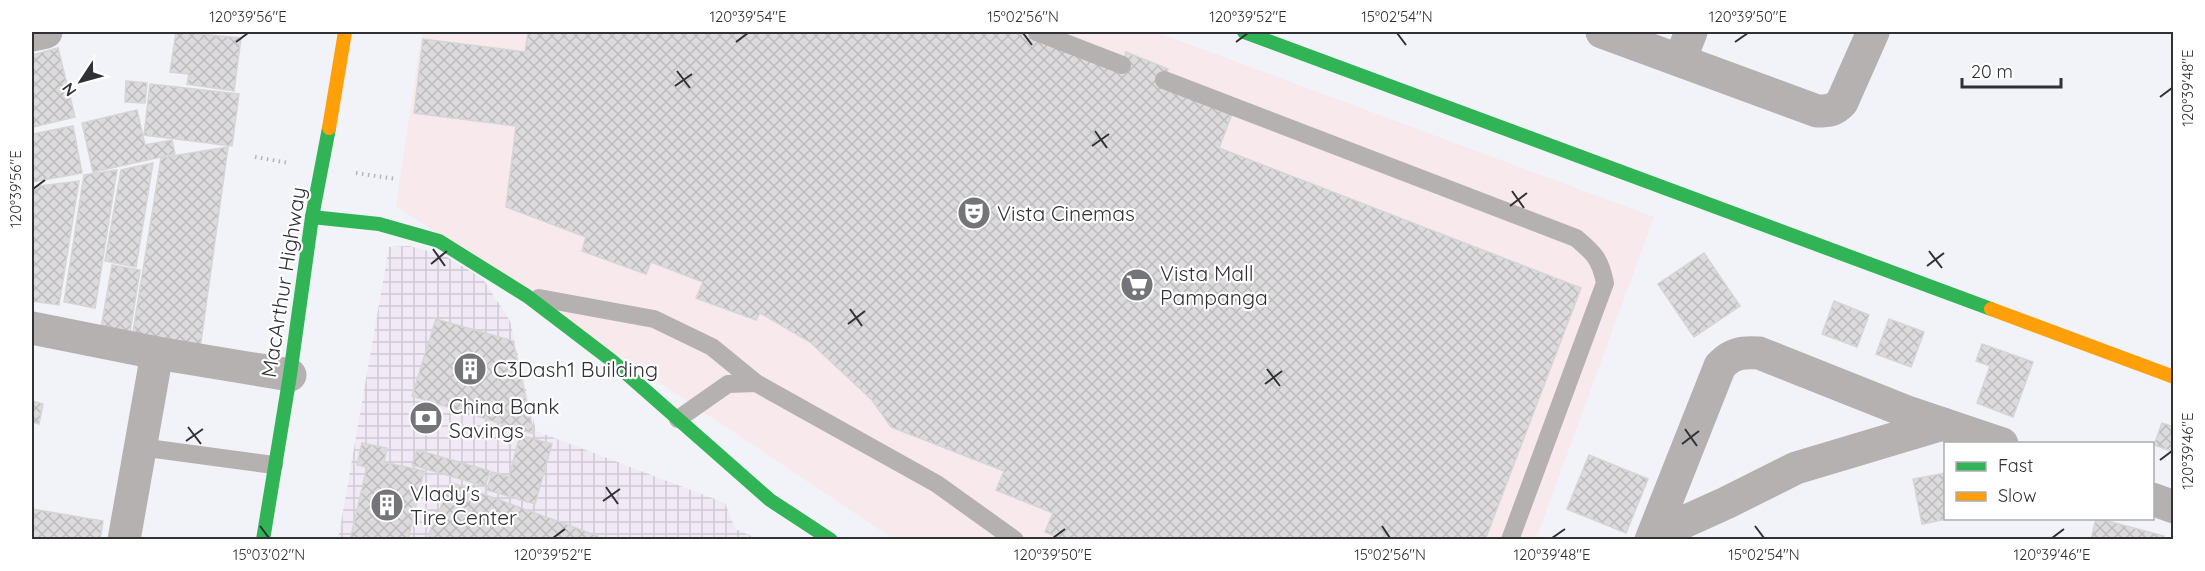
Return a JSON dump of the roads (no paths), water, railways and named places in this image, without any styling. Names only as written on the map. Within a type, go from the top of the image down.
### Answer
[{"type":"main road","name":"MacArthur Highway","points":[[263,540],[290,375],[312,216],[323,168],[345,32]]},
{"type":"main road","points":[[1244,32],[2174,376]]},
{"type":"main road","points":[[312,216],[379,224],[439,240],[527,296],[611,360],[770,500],[831,540]]},
{"type":"street","points":[[1602,32],[1686,46],[1817,111],[1835,109],[1842,102],[1873,32]]},
{"type":"street","points":[[32,328],[157,353],[290,375]]},
{"type":"street","points":[[1652,538],[1720,366],[1728,358],[1741,352],[1758,353],[1996,442]]},
{"type":"street","points":[[124,540],[157,353]]},
{"type":"street","points":[[1652,538],[1796,468],[1943,424]]},
{"type":"street","points":[[2154,500],[2174,507]]},
{"type":"lane","points":[[1037,32],[1122,65]]},
{"type":"lane","points":[[1164,80],[1576,238],[1601,264],[1605,283],[1510,540]]},
{"type":"lane","points":[[527,296],[654,318],[712,347],[756,383],[937,484],[1015,540]]},
{"type":"lane","points":[[678,419],[728,384],[756,383]]},
{"type":"lane","points":[[140,447],[274,465]]},
{"type":"place","name":"Vista Cinemas","points":[[974,213]]},
{"type":"place","name":"Vista Mall Pampanga","points":[[1137,285]]},
{"type":"place","name":"C3Dash1 Building","points":[[470,369]]},
{"type":"place","name":"China Bank Savings","points":[[426,418]]},
{"type":"place","name":"Vlady's Tire Center","points":[[387,505]]}]
